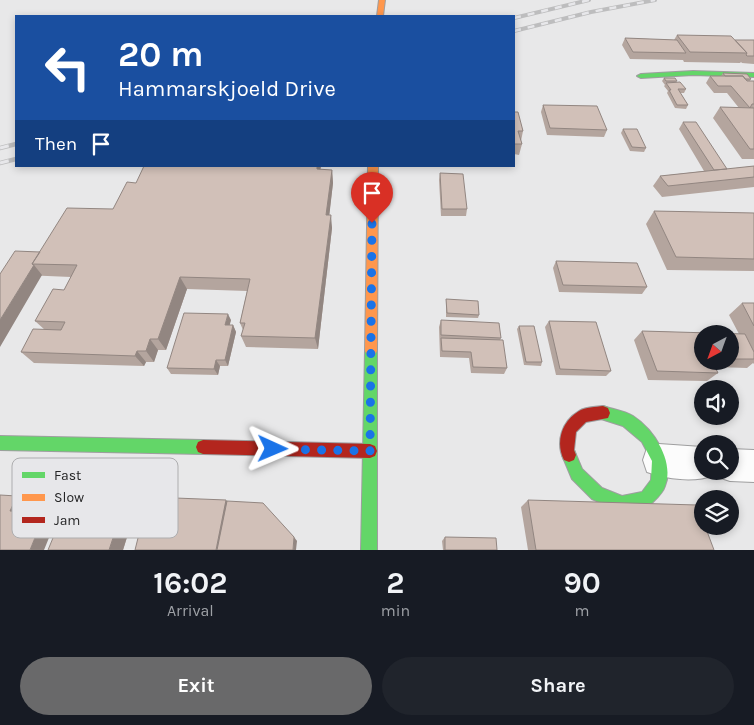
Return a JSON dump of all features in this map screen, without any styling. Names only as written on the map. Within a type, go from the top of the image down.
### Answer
[{"type":"street","points":[[380,15],[382,0]]},
{"type":"street","points":[[641,76],[693,73],[754,74]]},
{"type":"street","points":[[369,550],[373,167]]},
{"type":"street","points":[[604,412],[626,420],[647,437],[659,460],[659,483],[646,499],[622,504],[597,494],[577,474],[567,451],[570,429],[583,416],[604,412]]},
{"type":"street","points":[[0,443],[370,451]]},
{"type":"street","points":[[659,460],[694,462]]},
{"type":"street","points":[[739,465],[754,466]]},
{"type":"building","points":[[677,35],[731,36],[747,53],[690,52]]},
{"type":"building","points":[[625,38],[677,40],[686,53],[633,52]]},
{"type":"building","points":[[735,40],[754,40],[754,56],[747,56],[747,53]]},
{"type":"building","points":[[723,73],[747,74],[751,79],[745,79],[743,76],[725,76]]},
{"type":"building","points":[[710,76],[743,76],[747,81],[754,81],[754,104],[750,108],[731,86],[718,86]]},
{"type":"building","points":[[664,78],[675,78],[677,81],[666,81]]},
{"type":"building","points":[[680,82],[686,89],[678,89],[688,105],[677,105],[666,83]]},
{"type":"building","points":[[543,105],[597,106],[607,130],[550,128]]},
{"type":"building","points":[[720,107],[754,108],[754,149],[750,149]]},
{"type":"building","points":[[515,112],[518,112],[523,131],[518,131],[522,144],[515,144]]},
{"type":"building","points":[[683,122],[696,122],[727,169],[714,170]]},
{"type":"building","points":[[623,129],[637,129],[646,148],[632,147]]},
{"type":"building","points":[[754,166],[754,177],[668,186],[660,176]]},
{"type":"building","points":[[144,167],[317,167],[317,169],[332,170],[326,215],[331,215],[315,338],[241,336],[245,323],[240,323],[250,279],[180,277],[158,339],[150,339],[146,351],[137,351],[135,356],[21,352],[33,329],[61,330],[65,322],[35,321],[53,289],[64,290],[77,265],[32,264],[67,208],[113,209],[127,182],[136,183]]},
{"type":"building","points":[[440,173],[463,174],[467,209],[442,209]]},
{"type":"building","points":[[654,211],[754,213],[754,259],[676,257]]},
{"type":"building","points":[[15,251],[40,252],[0,320],[0,274]]},
{"type":"building","points":[[556,261],[637,263],[647,287],[563,285]]},
{"type":"building","points":[[446,299],[478,301],[479,315],[447,313]]},
{"type":"building","points":[[742,303],[754,303],[754,326]]},
{"type":"building","points":[[184,313],[228,314],[225,325],[233,325],[225,360],[216,360],[214,369],[167,368]]},
{"type":"building","points":[[441,320],[499,323],[501,338],[441,335]]},
{"type":"building","points":[[549,321],[596,322],[611,371],[560,369]]},
{"type":"building","points":[[519,326],[534,326],[542,362],[526,362]]},
{"type":"building","points":[[642,331],[694,333],[694,370],[716,370],[718,373],[657,371]]},
{"type":"building","points":[[739,334],[745,334],[754,352],[754,359],[739,359]]},
{"type":"building","points":[[441,338],[503,340],[507,368],[473,367],[471,352],[442,351]]},
{"type":"building","points":[[0,495],[12,496],[10,511],[12,511],[12,538],[35,538],[30,550],[0,550]]},
{"type":"building","points":[[178,498],[226,500],[216,550],[135,550],[138,538],[178,538]]},
{"type":"building","points":[[528,500],[694,505],[694,535],[708,535],[714,550],[536,550]]},
{"type":"building","points":[[227,501],[263,503],[294,537],[293,550],[217,550]]},
{"type":"building","points":[[445,537],[496,538],[497,550],[445,550]]},
{"type":"building","points":[[53,538],[113,538],[109,550],[48,550]]},
{"type":"railway","points":[[515,18],[589,0]]},
{"type":"railway","points":[[515,31],[591,12],[655,0]]},
{"type":"railway","points":[[0,148],[15,144]]},
{"type":"railway","points":[[0,163],[15,159]]},
{"type":"traffic: fast","points":[[641,76],[693,73],[754,75]]},
{"type":"traffic: fast","points":[[369,550],[371,351]]},
{"type":"traffic: fast","points":[[569,455],[577,474],[597,494],[622,504],[646,499],[659,483],[659,460],[647,437],[627,420],[603,413]]},
{"type":"traffic: fast","points":[[0,443],[203,447]]},
{"type":"traffic: slow","points":[[380,15],[382,0]]},
{"type":"traffic: slow","points":[[371,351],[373,167]]},
{"type":"traffic: jam","points":[[569,455],[567,451],[569,429],[583,416],[603,413]]},
{"type":"traffic: jam","points":[[203,447],[370,451]]},
{"type":"route","points":[[273,449],[370,451],[372,223]]}]
